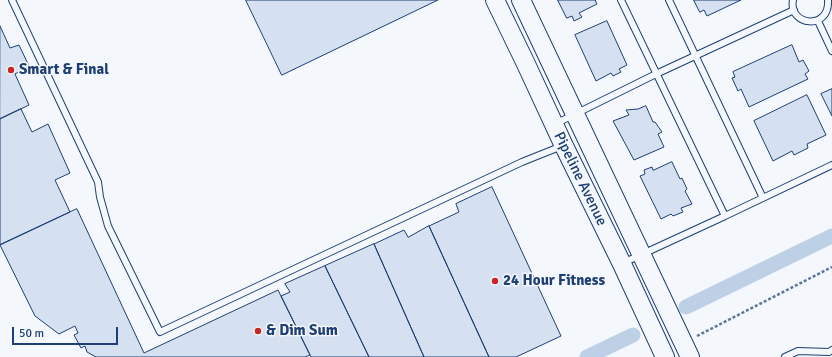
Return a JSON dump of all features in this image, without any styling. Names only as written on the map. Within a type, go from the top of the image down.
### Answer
[{"type":"main road","name":"Pipeline Avenue","points":[[495,0],[622,264],[662,351]]},
{"type":"main road","name":"Pipeline Avenue","points":[[521,0],[684,344]]},
{"type":"lane","points":[[12,0],[98,182],[108,226],[160,332],[522,162],[564,146]]},
{"type":"lane","points":[[621,0],[725,216]]},
{"type":"lane","points":[[669,0],[763,198]]},
{"type":"lane","points":[[793,0],[794,10],[797,16],[803,21],[810,22],[818,21],[823,17],[827,12],[828,0]]},
{"type":"lane","points":[[554,124],[656,74],[794,10]]},
{"type":"lane","points":[[818,21],[832,51]]},
{"type":"lane","points":[[622,264],[832,165]]},
{"type":"lane","points":[[788,356],[798,351],[831,353]]},
{"type":"path","points":[[684,344],[832,267]]},
{"type":"building","points":[[246,0],[438,0],[282,75]]},
{"type":"building","points":[[558,0],[595,0],[597,4],[579,13],[582,17],[574,21],[572,16],[567,18]]},
{"type":"building","points":[[694,0],[741,0],[707,16],[704,10],[700,12]]},
{"type":"building","points":[[607,21],[627,65],[619,69],[621,72],[613,76],[611,73],[596,81],[575,35]]},
{"type":"building","name":"Smart & Final","points":[[0,26],[10,48],[19,45],[29,66],[15,74],[29,105],[0,119]]},
{"type":"building","points":[[792,45],[799,62],[803,60],[809,71],[805,74],[808,79],[749,107],[741,89],[738,91],[732,78],[735,77],[733,72]]},
{"type":"building","points":[[832,89],[832,116],[821,94]]},
{"type":"building","points":[[807,95],[826,135],[807,144],[808,148],[794,155],[792,151],[773,161],[754,121]]},
{"type":"building","points":[[646,106],[653,122],[655,122],[662,132],[658,134],[664,147],[634,160],[613,121],[629,115],[626,110],[638,109]]},
{"type":"building","points":[[21,109],[32,132],[48,124],[70,173],[55,180],[70,212],[0,245],[0,119]]},
{"type":"building","points":[[672,162],[680,179],[682,178],[687,189],[685,191],[692,204],[681,208],[683,212],[673,216],[671,214],[661,219],[640,176],[645,174],[644,170],[652,167],[653,170]]},
{"type":"building","name":"24 Hour Fitness","points":[[492,187],[561,336],[516,357],[489,357],[429,226],[459,212],[456,204]]},
{"type":"building","points":[[77,209],[144,353],[278,290],[310,355],[305,357],[96,357],[87,352],[85,346],[81,348],[74,335],[78,333],[75,326],[59,334],[35,316],[0,245]]},
{"type":"building","points":[[429,226],[489,357],[424,357],[374,244],[404,230],[408,237]]},
{"type":"building","points":[[374,244],[424,357],[369,357],[325,266]]},
{"type":"building","points":[[325,266],[369,357],[311,357],[281,296],[290,292],[285,284]]},
{"type":"waterway","points":[[686,307],[832,236]]},
{"type":"waterway","points":[[587,357],[633,335]]},
{"type":"place","name":"Smart & Final","points":[[11,70]]},
{"type":"place","name":"24 Hour Fitness","points":[[495,281]]},
{"type":"place","name":"& Dim Sum","points":[[258,331]]}]
